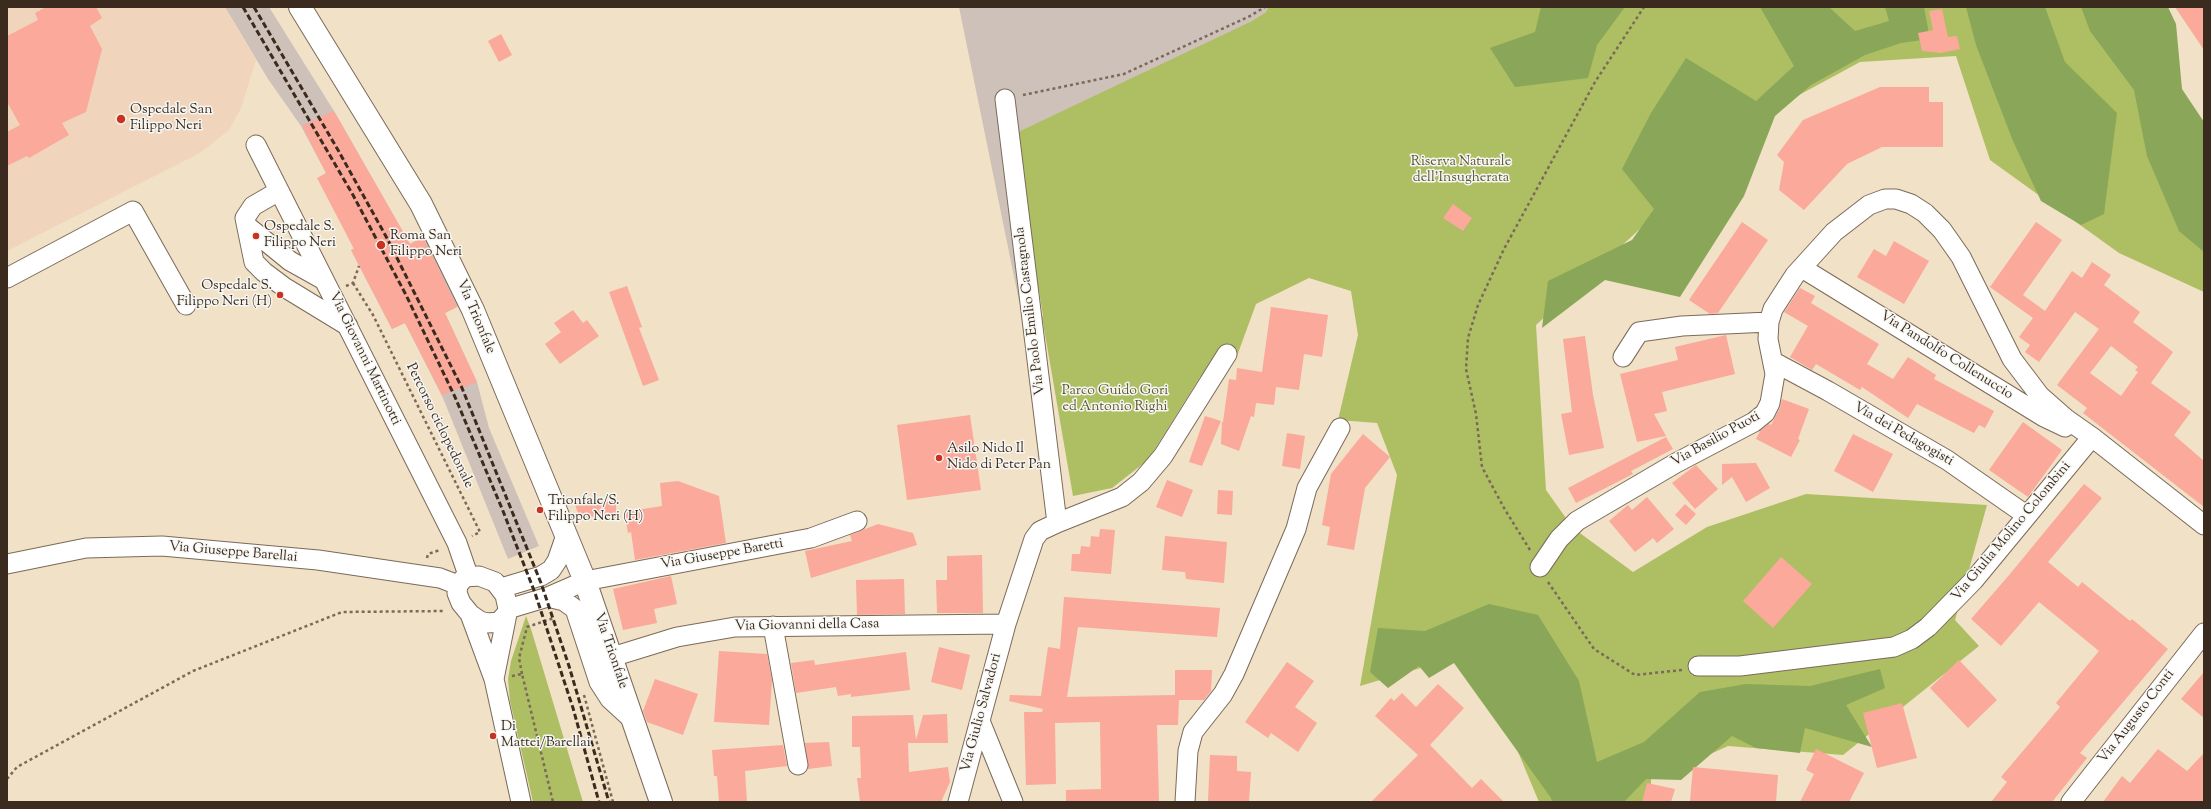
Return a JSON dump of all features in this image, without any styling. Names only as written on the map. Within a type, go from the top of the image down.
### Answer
[{"type":"main road","name":"Via Trionfale","points":[[300,7],[390,152],[455,270],[585,580],[661,802]]},
{"type":"street","name":"Via Paolo Emilio Castagnola","points":[[1006,99],[1057,523]]},
{"type":"street","name":"Via Giovanni Martinotti","points":[[256,145],[457,543],[463,580]]},
{"type":"street","points":[[279,191],[263,199],[249,210],[245,218],[251,256],[258,267],[284,286],[348,326]]},
{"type":"street","name":"Via Basilio Puoti","points":[[1540,567],[1566,531],[1578,521],[1626,491],[1763,415],[1768,410],[1775,374],[1774,362],[1768,339],[1769,322],[1776,304],[1792,278],[1834,232],[1869,204],[1877,200],[1891,198],[1911,204],[1935,222],[1953,244],[1998,332],[2026,379],[2040,396],[2065,418],[2092,437]]},
{"type":"street","points":[[7,278],[133,211],[186,305]]},
{"type":"street","points":[[247,226],[290,261],[328,286]]},
{"type":"street","name":"Via Pandolfo Collenuccio","points":[[1802,268],[2044,417],[2092,437]]},
{"type":"street","points":[[1623,357],[1639,332],[1682,326],[1769,322]]},
{"type":"street","points":[[1006,624],[1034,539],[1040,531],[1122,497],[1142,482],[1163,456],[1227,354]]},
{"type":"street","name":"Via dei Pedagogisti","points":[[1774,362],[1828,391],[1947,460],[2026,515]]},
{"type":"street","points":[[1185,802],[1188,751],[1194,732],[1223,694],[1296,529],[1307,488],[1340,428]]},
{"type":"street","points":[[2092,437],[2204,525]]},
{"type":"street","name":"Via Giulia Molino Colombini","points":[[1698,666],[1740,666],[1894,646],[1908,642],[1928,627],[1974,580],[2026,515],[2092,437]]},
{"type":"street","name":"Via Giuseppe Baretti","points":[[585,580],[811,538],[857,521]]},
{"type":"street","points":[[501,588],[541,576],[551,570],[557,560],[566,535]]},
{"type":"street","name":"Via Giuseppe Barellai","points":[[7,564],[86,548],[162,546],[318,560],[463,580]]},
{"type":"street","points":[[500,678],[468,612],[458,596],[463,580],[486,577],[501,588],[507,600],[500,678],[521,802]]},
{"type":"street","points":[[468,612],[483,622],[492,624],[502,620],[507,611],[548,597],[585,580]]},
{"type":"street","name":"Via Trionfale","points":[[548,597],[564,601],[575,609],[599,682],[610,699],[634,721]]},
{"type":"street","name":"Via Giovanni della Casa","points":[[612,657],[698,632],[735,627],[1006,624]]},
{"type":"street","name":"Via Giulio Salvadori","points":[[958,802],[1006,624]]},
{"type":"street","points":[[773,626],[798,765]]},
{"type":"street","name":"Via Augusto Conti","points":[[2071,802],[2204,633]]},
{"type":"street","points":[[980,721],[1013,802]]},
{"type":"path","points":[[1006,99],[1124,74],[1250,16],[1265,7]]},
{"type":"path","points":[[1466,369],[1467,346],[1473,320],[1504,249],[1594,82],[1644,7]]},
{"type":"path","points":[[328,286],[353,282],[359,266]]},
{"type":"path","name":"Percorso ciclopedonale","points":[[353,282],[373,315],[480,532],[467,538]]},
{"type":"path","points":[[428,562],[428,554],[445,549]]},
{"type":"path","points":[[7,778],[17,767],[193,671],[342,612],[468,612]]},
{"type":"path","points":[[553,802],[519,658],[527,627],[560,616]]},
{"type":"path","points":[[500,678],[522,674]]},
{"type":"path","points":[[584,694],[613,802]]},
{"type":"shaded area","name":"Ospedale San Filippo Neri","points":[[7,7],[225,7],[256,60],[241,108],[229,130],[200,153],[7,251]]},
{"type":"shaded area","points":[[225,7],[269,7],[334,111],[410,244],[427,236],[460,305],[445,313],[477,382],[489,428],[539,546],[508,559],[443,398],[405,323],[392,329],[351,250],[354,249],[326,173],[301,126],[268,79]]},
{"type":"shaded area","points":[[959,7],[1268,7],[1266,12],[1250,22],[1086,266],[1019,301]]},
{"type":"green space","name":"Riserva Naturale dell'Insugherata","points":[[1268,7],[2149,7],[2204,242],[2204,292],[2119,253],[1990,160],[1956,56],[1860,62],[1764,114],[1536,325],[1546,490],[1573,528],[1633,572],[1707,527],[1806,494],[1987,505],[1955,620],[1979,646],[1843,755],[1728,746],[1693,762],[1652,762],[1650,802],[1539,802],[1513,740],[1498,645],[1360,686],[1397,475],[1377,423],[1338,420],[1358,335],[1351,291],[1309,278],[1256,304],[1237,356],[1200,377],[1148,460],[1112,488],[1073,496],[1042,317],[1014,134],[1250,22],[1266,12]]},
{"type":"green space","points":[[1541,7],[1625,7],[1597,45],[1588,78],[1515,87],[1490,48],[1535,32]]},
{"type":"green space","points":[[1760,7],[1829,7],[1855,31],[1889,21],[1885,7],[1924,7],[1930,39],[1901,43],[1865,55],[1811,85],[1775,116],[1744,196],[1680,297],[1605,280],[1542,328],[1548,281],[1632,240],[1654,209],[1622,169],[1651,113],[1686,58],[1756,101],[1794,66]]},
{"type":"green space","points":[[1966,7],[2045,7],[2065,62],[2117,113],[2104,214],[2081,225],[2041,201],[2013,141],[1976,45]]},
{"type":"green space","points":[[2081,7],[2168,7],[2176,24],[2182,89],[2204,122],[2204,252],[2179,231],[2147,156],[2134,90],[2090,31]]},
{"type":"green space","points":[[1489,604],[1538,615],[1579,681],[1597,762],[1644,742],[1700,692],[1746,684],[1810,686],[1880,669],[1885,688],[1846,705],[1872,747],[1805,728],[1800,753],[1756,748],[1732,736],[1681,780],[1646,779],[1624,802],[1552,802],[1551,798],[1454,663],[1429,678],[1419,666],[1388,688],[1370,672],[1378,628],[1425,631]]},
{"type":"green space","points":[[526,616],[583,802],[533,802],[510,701],[508,679],[511,661]]},
{"type":"building","points":[[46,7],[96,7],[102,18],[90,26],[102,49],[86,112],[62,123],[69,135],[29,158],[27,156],[7,166],[7,132],[20,125],[7,102],[7,36],[38,20],[35,13]]},
{"type":"building","points":[[2175,7],[2204,7],[2204,50]]},
{"type":"building","points":[[1942,9],[1948,37],[1957,36],[1960,49],[1941,53],[1922,51],[1918,33],[1933,30],[1929,11]]},
{"type":"building","points":[[501,34],[512,55],[499,62],[488,41]]},
{"type":"building","points":[[1880,87],[1929,87],[1929,102],[1943,102],[1943,147],[1882,147],[1847,164],[1804,210],[1779,190],[1784,162],[1777,155],[1803,120]]},
{"type":"building","points":[[334,111],[410,244],[423,237],[457,307],[445,313],[477,382],[442,395],[405,323],[392,329],[351,250],[354,249],[317,178],[326,173],[302,126]]},
{"type":"building","points":[[1453,204],[1472,218],[1463,231],[1443,218]]},
{"type":"building","points":[[1742,222],[1768,240],[1718,313],[1710,314],[1689,300]]},
{"type":"building","points":[[2036,222],[2062,240],[2023,295],[2045,311],[2072,271],[2082,278],[2092,262],[2111,275],[2104,285],[2140,312],[2133,322],[2173,352],[2151,383],[2191,412],[2174,435],[2204,461],[2204,507],[2083,413],[2087,408],[2057,385],[2099,329],[2075,312],[2039,362],[2025,352],[2030,345],[2019,337],[2033,318],[1990,287]],"holes":[[[2111,346],[2138,367],[2135,370],[2138,372],[2121,396],[2090,373]]]},
{"type":"building","points":[[1894,241],[1929,261],[1904,304],[1857,277],[1874,249],[1886,256]]},
{"type":"building","points":[[627,286],[642,327],[639,328],[659,380],[643,386],[609,292]]},
{"type":"building","points":[[1800,288],[1815,296],[1811,303],[1879,344],[1867,364],[1893,379],[1908,357],[1936,375],[1934,379],[1994,411],[1985,428],[1979,425],[1974,433],[1917,404],[1908,418],[1862,387],[1860,390],[1816,364],[1812,370],[1790,357],[1808,326],[1784,312]]},
{"type":"building","points":[[1271,307],[1328,315],[1322,357],[1304,354],[1299,390],[1276,387],[1274,405],[1256,403],[1254,417],[1251,416],[1239,451],[1221,444],[1222,422],[1229,379],[1236,380],[1237,368],[1262,372]]},
{"type":"building","points":[[573,310],[583,323],[587,320],[599,336],[560,364],[545,344],[561,332],[554,323]]},
{"type":"building","points":[[1726,335],[1735,374],[1662,392],[1667,411],[1654,414],[1666,436],[1637,442],[1620,374],[1678,360],[1675,347]]},
{"type":"building","points":[[1585,336],[1593,395],[1604,448],[1569,455],[1561,414],[1572,412],[1563,339]]},
{"type":"building","points":[[1782,399],[1809,409],[1798,439],[1800,440],[1791,457],[1756,439],[1760,431],[1769,424],[1771,425],[1780,408]]},
{"type":"building","name":"Asilo Nido Il Nido di Peter Pan","points":[[970,415],[981,490],[907,500],[897,425]]},
{"type":"building","points":[[1205,416],[1221,421],[1202,466],[1189,462]]},
{"type":"building","points":[[2023,422],[2062,450],[2028,497],[1989,470]]},
{"type":"building","points":[[1287,433],[1305,436],[1300,469],[1282,466]]},
{"type":"building","points":[[1363,434],[1390,457],[1365,488],[1354,550],[1327,545],[1330,527],[1322,525],[1331,474]]},
{"type":"building","points":[[1853,434],[1893,454],[1873,492],[1834,471]]},
{"type":"building","points":[[1666,437],[1673,449],[1631,471],[1633,474],[1576,503],[1568,488]]},
{"type":"building","points":[[1756,463],[1770,488],[1746,502],[1732,477],[1722,485],[1722,464]]},
{"type":"building","points":[[1696,465],[1718,489],[1695,509],[1672,483]]},
{"type":"building","points":[[1167,480],[1193,490],[1182,517],[1156,507]]},
{"type":"building","points":[[678,481],[719,496],[726,543],[635,560],[631,532],[628,533],[624,512],[662,506],[660,483]]},
{"type":"building","points":[[2084,484],[2102,498],[2048,562],[2078,587],[2082,582],[2130,621],[2132,619],[2168,649],[2080,753],[2087,758],[2052,802],[1991,802],[2007,782],[2001,777],[2060,707],[2056,703],[2099,651],[2039,602],[2001,646],[1971,619]]},
{"type":"building","points":[[1218,490],[1233,491],[1232,515],[1217,514]]},
{"type":"building","points":[[1647,497],[1674,529],[1657,543],[1653,538],[1635,552],[1609,521],[1628,505],[1632,510]]},
{"type":"building","points":[[573,499],[616,501],[616,518],[579,516]]},
{"type":"building","points":[[1685,504],[1696,514],[1686,525],[1675,515]]},
{"type":"building","points":[[878,524],[913,533],[917,545],[811,578],[805,551],[852,541],[850,535]]},
{"type":"building","points":[[1100,529],[1115,530],[1111,574],[1071,571],[1072,554],[1080,554],[1081,546],[1090,547],[1091,536],[1099,537]]},
{"type":"building","points":[[1165,536],[1227,542],[1224,583],[1186,579],[1185,572],[1162,570]]},
{"type":"building","points":[[982,555],[983,613],[937,613],[936,580],[947,580],[947,556]]},
{"type":"building","points":[[1781,557],[1812,584],[1773,628],[1743,601]]},
{"type":"building","points":[[671,576],[677,604],[654,609],[657,623],[623,630],[613,589]]},
{"type":"building","points":[[904,579],[905,614],[857,615],[856,580]]},
{"type":"building","points":[[1064,597],[1220,608],[1217,637],[1078,627],[1067,697],[1175,695],[1175,670],[1212,670],[1211,691],[1204,700],[1179,700],[1178,725],[1157,725],[1159,802],[1066,802],[1066,790],[1101,789],[1100,722],[1055,723],[1056,784],[1026,785],[1024,712],[1042,712],[1043,709],[1009,701],[1010,695],[1041,696],[1048,647],[1060,649]]},
{"type":"building","points":[[939,647],[970,655],[962,690],[931,682]]},
{"type":"building","points":[[719,651],[767,654],[772,680],[769,725],[714,722]]},
{"type":"building","points":[[906,652],[910,690],[851,697],[851,694],[838,696],[836,687],[796,693],[791,663],[814,660],[815,665]]},
{"type":"building","points":[[1959,660],[1997,700],[1968,728],[1930,688]]},
{"type":"building","points":[[1287,662],[1314,681],[1295,707],[1317,723],[1298,752],[1271,733],[1268,738],[1245,722]]},
{"type":"building","points":[[2204,672],[2204,718],[2181,699]]},
{"type":"building","points":[[655,679],[698,694],[683,735],[647,722],[643,711]]},
{"type":"building","points":[[1438,684],[1464,708],[1430,745],[1472,788],[1481,779],[1504,802],[1371,802],[1418,755],[1375,716],[1391,698],[1394,701],[1402,693],[1416,707]]},
{"type":"building","points":[[1902,703],[1917,758],[1877,768],[1863,713]]},
{"type":"building","points":[[947,714],[948,743],[908,743],[909,772],[948,767],[950,782],[941,802],[860,802],[857,778],[861,778],[860,747],[852,747],[852,716],[913,715],[916,740],[923,715]]},
{"type":"building","points":[[829,742],[832,766],[808,769],[805,743]]},
{"type":"building","points":[[783,745],[787,766],[745,771],[747,802],[719,802],[717,776],[714,776],[712,750]]},
{"type":"building","points":[[1816,749],[1864,773],[1849,802],[1800,802],[1814,774],[1806,770]]},
{"type":"building","points":[[2158,749],[2187,771],[2204,753],[2204,802],[2103,802],[2122,776],[2130,783]]},
{"type":"building","points":[[1210,755],[1237,756],[1237,771],[1251,772],[1249,802],[1208,801]]},
{"type":"building","points":[[1693,767],[1778,775],[1776,802],[1690,801]]},
{"type":"building","points":[[1647,783],[1675,789],[1671,802],[1642,802]]},
{"type":"railway","points":[[243,7],[353,195],[406,295],[455,397],[503,511],[535,593],[573,708],[599,802]]},
{"type":"railway","points":[[254,7],[338,150],[388,240],[462,388],[541,583],[569,666],[609,802]]},
{"type":"place","name":"Ospedale San Filippo Neri","points":[[121,119]]},
{"type":"place","name":"Ospedale S. Filippo Neri","points":[[256,236]]},
{"type":"place","name":"Roma San Filippo Neri","points":[[381,245]]},
{"type":"place","name":"Ospedale S. Filippo Neri (H)","points":[[280,295]]},
{"type":"place","name":"Asilo Nido Il Nido di Peter Pan","points":[[939,458]]},
{"type":"place","name":"Trionfale/S. Filippo Neri (H)","points":[[540,510]]},
{"type":"place","name":"Di Mattei/Barellai","points":[[493,736]]},
{"type":"park label","name":"Parco Guido Gori ed Antonio Righi","points":[[1115,400]]}]
